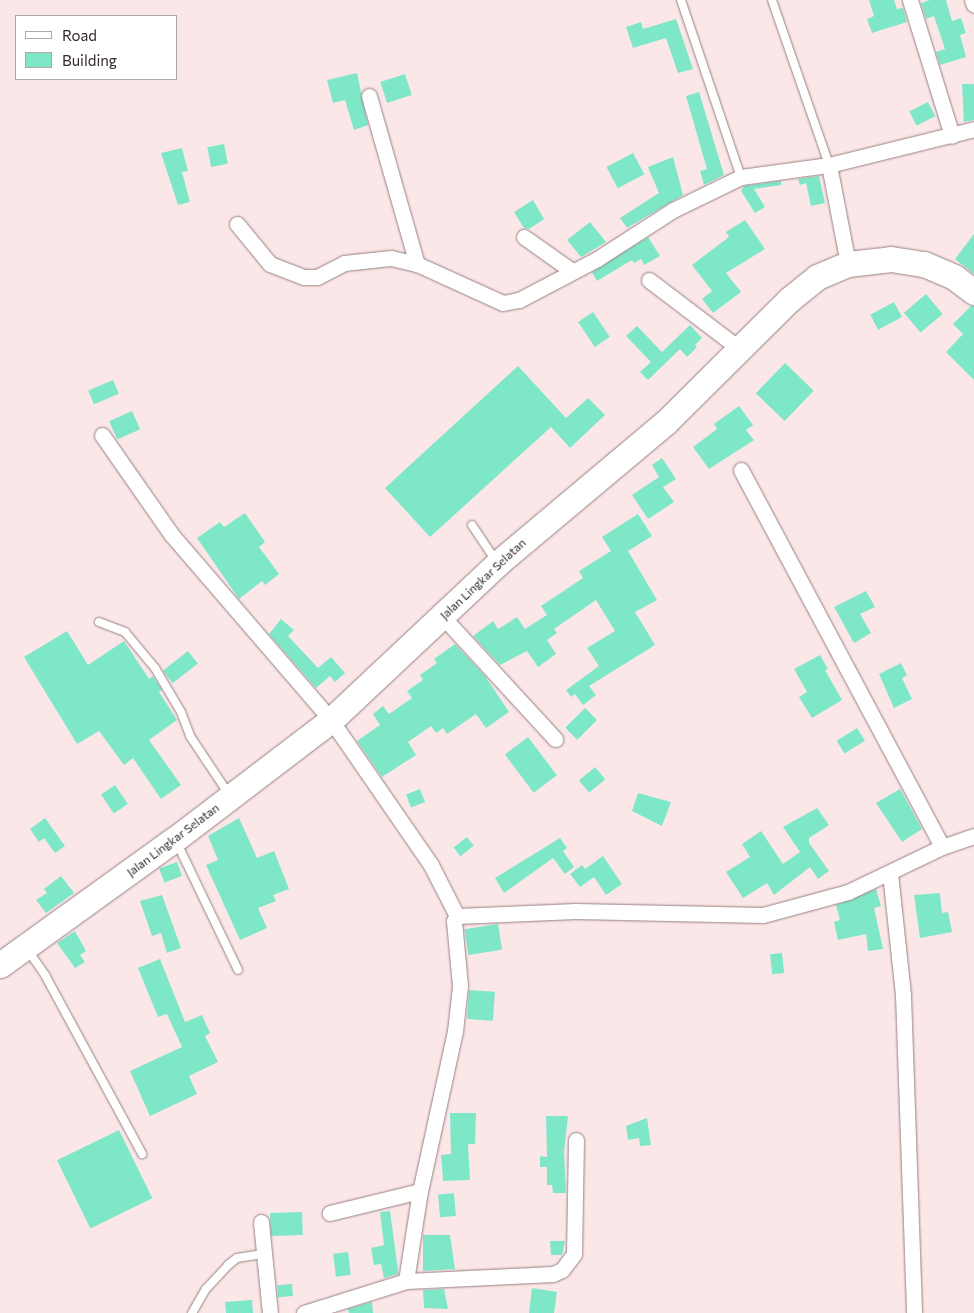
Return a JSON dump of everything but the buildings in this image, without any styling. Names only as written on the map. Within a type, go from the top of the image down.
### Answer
[{"type":"highway","name":"Jalan Lingkar Selatan","points":[[0,965],[175,839],[331,720],[443,617],[498,563],[666,422],[790,298],[817,277],[848,264],[891,259],[924,264],[954,277],[974,292]]},
{"type":"street","points":[[910,0],[952,136]]},
{"type":"street","points":[[972,0],[974,5]]},
{"type":"street","points":[[369,96],[417,264]]},
{"type":"street","points":[[237,224],[270,264],[304,278],[317,277],[344,263],[391,258],[417,264],[503,302],[518,300],[572,271],[673,210],[741,177],[829,165],[974,129]]},
{"type":"street","points":[[829,165],[848,264]]},
{"type":"street","points":[[524,237],[572,271]]},
{"type":"street","points":[[649,280],[740,349]]},
{"type":"street","points":[[102,435],[171,534],[331,720],[431,866],[457,916]]},
{"type":"street","points":[[741,470],[942,847]]},
{"type":"street","points":[[443,617],[555,739]]},
{"type":"street","points":[[457,916],[576,911],[763,915],[848,892],[942,847],[974,836]]},
{"type":"street","points":[[890,873],[903,995],[914,1313]]},
{"type":"street","points":[[406,1281],[420,1191],[455,1031],[460,986],[454,921],[457,916]]},
{"type":"street","points":[[304,1313],[406,1281],[553,1274],[562,1270],[574,1254],[576,1140]]},
{"type":"street","points":[[330,1213],[420,1191]]},
{"type":"street","points":[[261,1222],[270,1313]]},
{"type":"lane","points":[[681,0],[741,177]]},
{"type":"lane","points":[[772,0],[829,165]]},
{"type":"lane","points":[[472,525],[498,563]]},
{"type":"lane","points":[[98,622],[125,632],[155,668],[181,712],[190,736],[231,797]]},
{"type":"lane","points":[[175,839],[238,970]]},
{"type":"lane","points":[[26,947],[45,975],[142,1154]]},
{"type":"lane","points":[[192,1313],[206,1288],[228,1265],[237,1258],[263,1254]]}]
